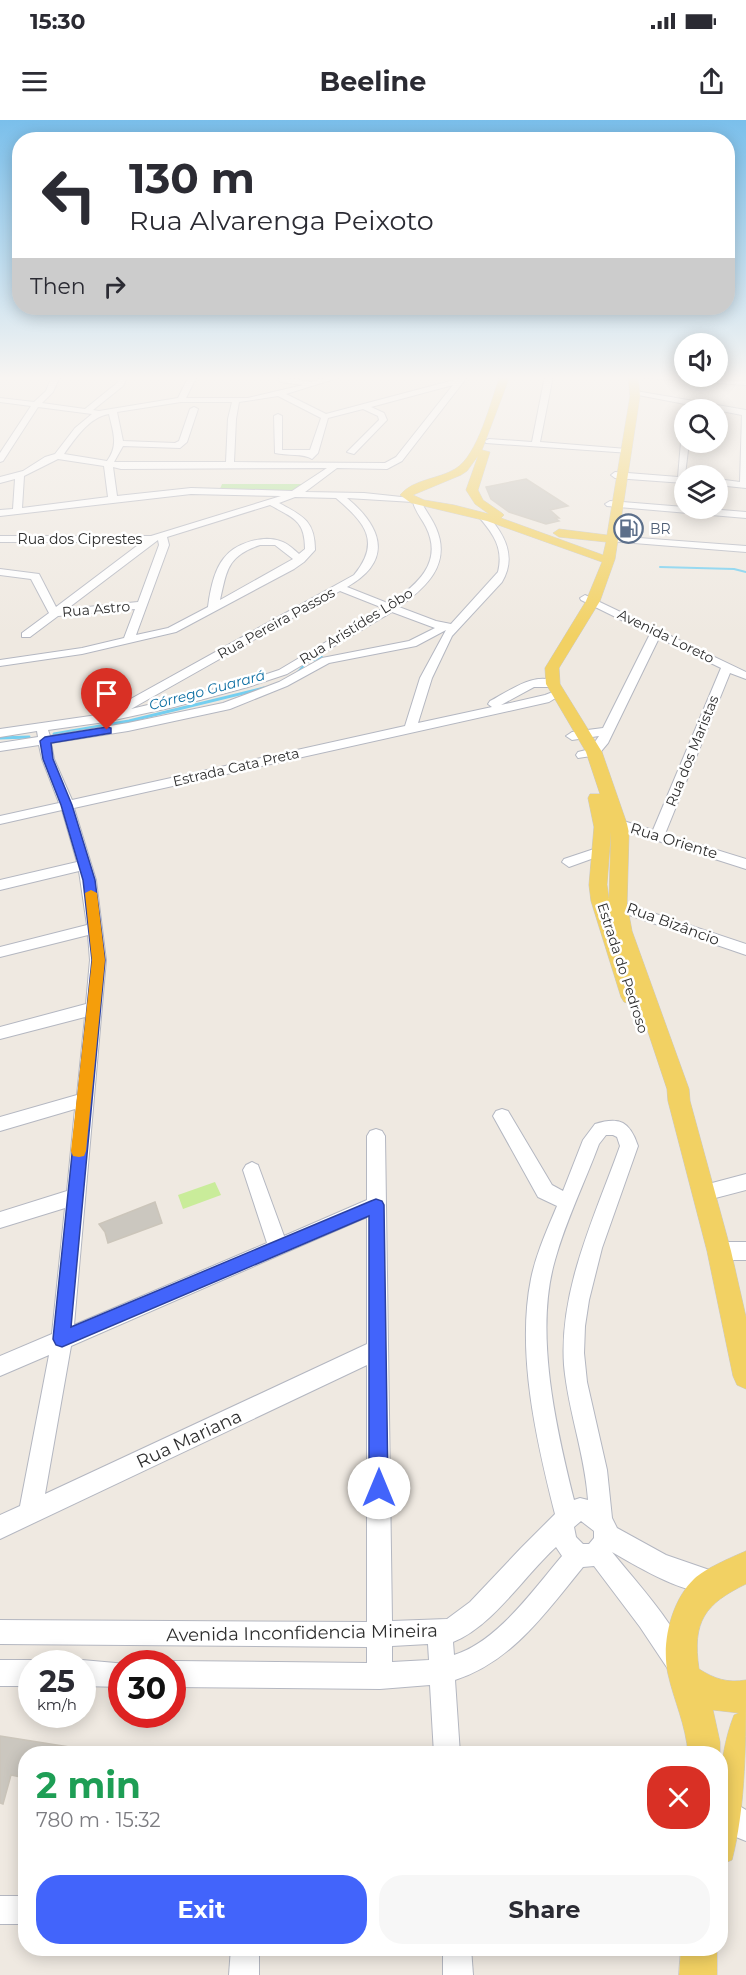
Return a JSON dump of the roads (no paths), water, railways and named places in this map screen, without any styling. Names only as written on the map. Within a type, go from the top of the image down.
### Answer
[{"type":"main road","points":[[413,497],[465,468],[469,463]]},
{"type":"main road","points":[[443,505],[464,504],[474,494],[483,463]]},
{"type":"main road","points":[[550,689],[552,668],[589,599],[605,558],[621,463]]},
{"type":"main road","points":[[443,481],[460,482],[490,511],[509,519],[547,531],[608,538]]},
{"type":"main road","points":[[413,497],[483,516],[605,558]]},
{"type":"main road","points":[[565,543],[570,538],[578,536]]},
{"type":"main road","name":"Estrada do Pedroso","points":[[550,689],[588,753],[618,824],[620,833],[609,903],[619,966],[665,1087],[679,1101],[719,1251],[746,1373]]},
{"type":"main road","name":"Estrada do Pedroso","points":[[588,753],[602,819],[598,885],[609,903]]},
{"type":"main road","points":[[704,1746],[700,1721],[685,1675],[682,1647],[689,1615],[702,1592],[733,1576]]},
{"type":"main road","points":[[685,1675],[706,1693],[725,1698],[746,1696]]},
{"type":"main road","points":[[731,1816],[746,1727]]},
{"type":"main road","points":[[698,1975],[699,1956]]},
{"type":"street","points":[[0,480],[20,475],[42,463]]},
{"type":"street","points":[[94,463],[108,465],[373,468],[395,463]]},
{"type":"street","points":[[110,463],[108,465],[113,498]]},
{"type":"street","points":[[231,463],[231,467]]},
{"type":"street","points":[[728,484],[745,485],[745,463]]},
{"type":"street","points":[[296,493],[334,467]]},
{"type":"street","points":[[16,511],[20,475]]},
{"type":"street","points":[[619,475],[674,479]]},
{"type":"street","points":[[214,491],[223,480]]},
{"type":"street","points":[[0,513],[171,492],[214,491],[413,497]]},
{"type":"street","name":"Rua dos Ciprestes","points":[[0,539],[157,538],[296,493]]},
{"type":"street","name":"Rua Pereira Passos","points":[[44,734],[105,718],[141,705],[340,588],[368,567],[375,549],[369,524],[339,496]]},
{"type":"street","name":"Rua Aristídes Lôbo","points":[[141,705],[234,688],[272,677],[390,609],[418,588],[426,580],[435,559],[434,535],[413,497]]},
{"type":"street","points":[[0,663],[128,642],[172,630],[301,560],[311,546],[310,532],[298,517],[271,502]]},
{"type":"street","points":[[614,505],[746,515]]},
{"type":"street","points":[[0,733],[44,734],[128,727],[226,706],[283,684],[326,660],[412,644],[448,627],[498,580],[503,571],[502,541],[492,524],[483,516]]},
{"type":"street","points":[[26,635],[157,538],[164,544],[128,642]]},
{"type":"street","points":[[608,538],[746,549]]},
{"type":"street","points":[[213,606],[225,561],[235,550],[258,543],[274,542],[301,560]]},
{"type":"street","name":"Rua Astro","points":[[0,572],[35,576],[54,613],[142,606]]},
{"type":"street","points":[[340,588],[390,609],[448,627]]},
{"type":"street","name":"Avenida Loreto","points":[[589,599],[746,676]]},
{"type":"street","points":[[411,727],[426,678],[448,627]]},
{"type":"street","points":[[588,753],[607,731],[656,632]]},
{"type":"street","name":"Rua dos Maristas","points":[[657,836],[726,666]]},
{"type":"street","points":[[234,688],[244,699]]},
{"type":"street","name":"Estrada Cata Preta","points":[[516,698],[550,689]]},
{"type":"street","name":"Estrada Cata Preta","points":[[0,820],[471,714],[550,689]]},
{"type":"street","points":[[578,735],[607,731]]},
{"type":"street","points":[[0,747],[44,734]]},
{"type":"street","points":[[30,1513],[62,1339],[84,1100],[95,1008],[106,958],[95,928],[85,865],[67,805],[48,759],[44,734]]},
{"type":"street","name":"Rua Oriente","points":[[602,819],[746,864]]},
{"type":"street","points":[[569,862],[600,852]]},
{"type":"street","points":[[0,885],[85,865]]},
{"type":"street","name":"Rua Bizâncio","points":[[609,903],[746,950]]},
{"type":"street","points":[[0,952],[95,928]]},
{"type":"street","points":[[0,1033],[95,1008]]},
{"type":"street","points":[[0,1124],[84,1100]]},
{"type":"street","points":[[501,1116],[544,1191],[567,1202]]},
{"type":"street","points":[[186,1674],[380,1676],[442,1671],[469,1663],[513,1632],[596,1540],[596,1472],[578,1387],[574,1355],[575,1326],[587,1268],[629,1146],[625,1133],[615,1127],[601,1129],[592,1140],[567,1202],[540,1281],[535,1338],[550,1449],[564,1521],[564,1540],[573,1551],[596,1540],[694,1580],[733,1576]]},
{"type":"street","points":[[376,1136],[380,1676]]},
{"type":"street","points":[[252,1170],[278,1247]]},
{"type":"street","points":[[704,1192],[746,1182]]},
{"type":"street","points":[[0,1220],[74,1197]]},
{"type":"street","points":[[0,1366],[376,1205]]},
{"type":"street","points":[[719,1251],[746,1251]]},
{"type":"street","name":"Rua Mariana","points":[[0,1527],[377,1350]]},
{"type":"street","points":[[564,1521],[580,1509],[595,1514],[596,1540],[685,1675]]},
{"type":"street","name":"Avenida Inconfidencia Mineira","points":[[0,1632],[380,1635],[451,1631],[479,1611],[564,1521]]},
{"type":"street","points":[[440,1633],[447,1746]]},
{"type":"street","points":[[0,1673],[18,1673]]},
{"type":"street","points":[[0,1910],[18,1910]]},
{"type":"street","points":[[244,1975],[245,1956]]},
{"type":"street","points":[[457,1956],[458,1975]]},
{"type":"waterway","points":[[660,567],[734,569],[746,572]]},
{"type":"waterway","name":"Córrego Guarará","points":[[296,674],[307,662],[322,657]]},
{"type":"waterway","name":"Córrego Guarará","points":[[54,734],[129,721],[264,688]]},
{"type":"waterway","name":"Córrego Guarará","points":[[258,690],[265,688]]},
{"type":"waterway","name":"Córrego Guarará","points":[[0,738],[29,737]]},
{"type":"place","name":"BR","points":[[629,529]]}]
